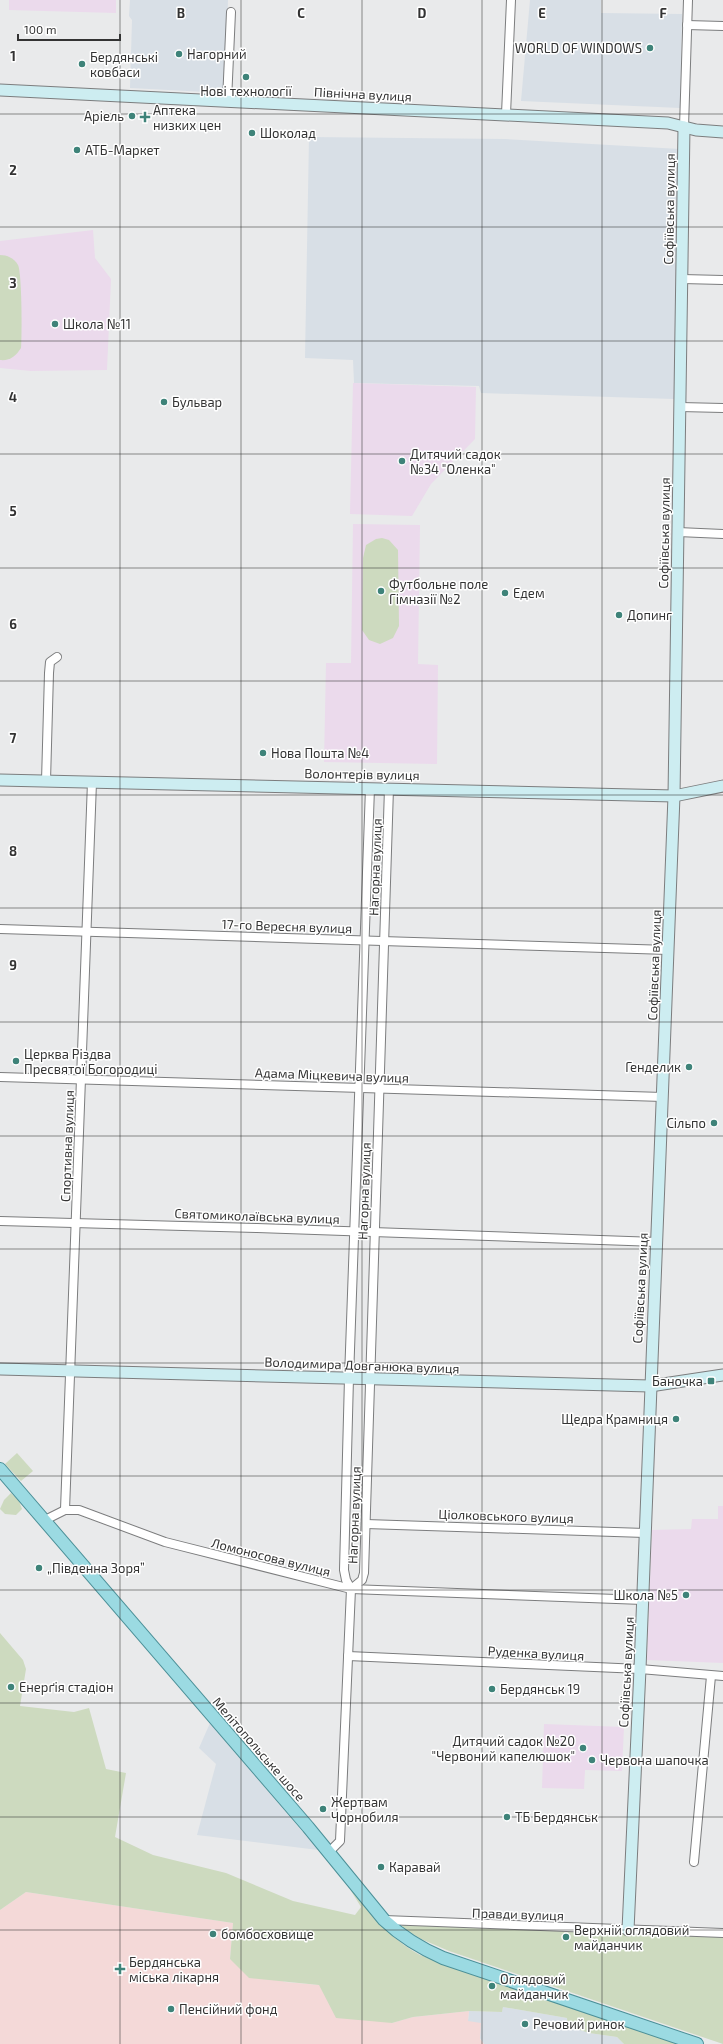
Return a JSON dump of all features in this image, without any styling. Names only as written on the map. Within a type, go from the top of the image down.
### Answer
[{"type":"main road","name":"Мелітопольське шосе","points":[[0,1468],[329,1852],[384,1920],[398,1933],[421,1948],[443,1958],[697,2044]]},
{"type":"street","points":[[506,114],[511,0]]},
{"type":"street","name":"Софіївська вулиця","points":[[628,1930],[643,1600],[650,1386],[669,950],[674,796],[684,127],[688,0]]},
{"type":"street","points":[[227,101],[231,12]]},
{"type":"street","points":[[687,25],[723,26]]},
{"type":"street","name":"Північна вулиця","points":[[0,90],[668,123],[696,130],[723,132]]},
{"type":"street","points":[[682,278],[723,280]]},
{"type":"street","points":[[680,407],[723,408]]},
{"type":"street","points":[[678,532],[723,534]]},
{"type":"street","points":[[46,781],[49,673],[50,662],[57,657]]},
{"type":"street","name":"Волонтерів вулиця","points":[[0,780],[389,788],[674,796],[723,786]]},
{"type":"street","name":"Спортивна вулиця","points":[[66,1510],[92,782]]},
{"type":"street","name":"Нагорна вулиця","points":[[329,1852],[340,1841],[351,1589],[346,1580],[344,1570],[349,1378],[370,788]]},
{"type":"street","name":"Нагорна вулиця","points":[[351,1589],[362,1580],[364,1573],[389,788]]},
{"type":"street","name":"17-го Вересня вулиця","points":[[0,929],[669,950]]},
{"type":"street","name":"Адама Міцкевича вулиця","points":[[0,1077],[663,1097]]},
{"type":"street","name":"Святомиколаївська вулиця","points":[[0,1221],[354,1231],[657,1242]]},
{"type":"street","name":"Володимира Довганюка вулиця","points":[[0,1369],[650,1386],[723,1375]]},
{"type":"street","points":[[45,1520],[66,1510]]},
{"type":"street","name":"Ломоносова вулиця","points":[[66,1510],[79,1510],[165,1542],[351,1589],[643,1600]]},
{"type":"street","name":"Ціолковського вулиця","points":[[366,1524],[645,1533]]},
{"type":"street","name":"Руденка вулиця","points":[[348,1656],[640,1669],[723,1676]]},
{"type":"street","points":[[694,1862],[711,1676]]},
{"type":"street","name":"Правди вулиця","points":[[384,1920],[723,1933]]},
{"type":"shaded area","points":[[9,0],[116,0],[116,13],[9,10]]},
{"type":"shaded area","name":"Нагорний","points":[[130,0],[228,0],[225,93],[130,88],[132,20],[129,16]]},
{"type":"shaded area","points":[[530,0],[601,0],[601,13],[682,14],[680,108],[521,101]]},
{"type":"shaded area","points":[[309,137],[505,139],[680,149],[674,399],[481,393],[479,386],[354,383],[353,360],[305,358]]},
{"type":"shaded area","name":"Школа №11","points":[[93,230],[95,258],[111,279],[107,370],[31,371],[0,368],[0,241]]},
{"type":"shaded area","name":"Дитячий садок №34 \"Оленка\"","points":[[353,383],[476,387],[475,439],[431,484],[412,516],[350,514]]},
{"type":"shaded area","points":[[353,524],[420,525],[418,664],[438,665],[437,764],[324,762],[326,663],[351,663]]},
{"type":"shaded area","name":"Школа №5","points":[[718,1506],[723,1506],[723,1663],[647,1660],[652,1530],[691,1529],[692,1519],[718,1519]]},
{"type":"shaded area","points":[[210,1723],[318,1850],[197,1835],[216,1764],[199,1748]]},
{"type":"shaded area","name":"Дитячий садок №20 \"Червоний капелюшок\"","points":[[544,1724],[624,1727],[622,1771],[585,1770],[584,1789],[542,1788]]},
{"type":"shaded area","name":"Бердянська міська лікарня","points":[[26,1892],[233,1923],[230,1959],[285,1982],[319,1985],[392,2023],[413,2017],[469,2011],[468,2021],[481,2023],[480,2039],[484,2044],[0,2044],[0,1910]]},
{"type":"shaded area","name":"Речовий ринок","points":[[503,2007],[567,2018],[589,2033],[617,2037],[624,2044],[484,2044],[468,2021],[469,2011],[502,2012]]},
{"type":"green space","points":[[0,255],[10,257],[18,265],[21,291],[21,348],[7,360],[0,360]]},
{"type":"green space","name":"Футбольне поле Гімназії №2","points":[[382,538],[389,540],[398,550],[399,626],[393,638],[380,644],[369,640],[362,630],[363,558],[366,545],[376,539]]},
{"type":"green space","points":[[17,1453],[33,1471],[21,1481],[5,1464]]},
{"type":"green space","points":[[11,1493],[19,1501],[22,1509],[16,1515],[5,1514],[0,1509],[4,1500]]},
{"type":"green space","points":[[0,1633],[23,1660],[26,1669],[20,1706],[74,1712],[89,1708],[106,1769],[126,1773],[115,1837],[153,1855],[226,1873],[293,1901],[355,1915],[361,1907],[348,1886],[389,1933],[420,1955],[680,2044],[624,2044],[617,2037],[589,2033],[568,2026],[567,2018],[503,2007],[502,2012],[469,2011],[413,2017],[392,2023],[336,2018],[319,1985],[249,1978],[230,1959],[233,1923],[26,1892],[0,1910]]},
{"type":"green space","points":[[402,1924],[723,1937],[723,2044],[449,1951],[421,1939],[403,1928]]},
{"type":"place","name":"WORLD OF WINDOWS","points":[[650,48]]},
{"type":"place","name":"Нагорний","points":[[179,54]]},
{"type":"place","name":"Бердянські ковбаси","points":[[82,64]]},
{"type":"place","name":"Нові технології","points":[[246,77]]},
{"type":"place","name":"Аріель","points":[[132,116]]},
{"type":"place","name":"Аптека низких цен","points":[[145,117]]},
{"type":"place","name":"Шоколад","points":[[252,133]]},
{"type":"place","name":"АТБ-Маркет","points":[[77,150]]},
{"type":"place","name":"Школа №11","points":[[55,324]]},
{"type":"place","name":"Бульвар","points":[[164,402]]},
{"type":"place","name":"Дитячий садок №34 \"Оленка\"","points":[[402,461]]},
{"type":"place","name":"Футбольне поле Гімназії №2","points":[[381,591]]},
{"type":"place","name":"Едем","points":[[505,593]]},
{"type":"place","name":"Допинг","points":[[619,615]]},
{"type":"place","name":"Нова Пошта №4","points":[[263,753]]},
{"type":"place","name":"Церква Різдва Пресвятої Богородиці","points":[[16,1061]]},
{"type":"place","name":"Генделик","points":[[689,1067]]},
{"type":"place","name":"Сільпо","points":[[714,1123]]},
{"type":"place","name":"Баночка","points":[[711,1381]]},
{"type":"place","name":"Щедра Крамниця","points":[[676,1419]]},
{"type":"place","name":"„Південна Зоря”","points":[[39,1568]]},
{"type":"place","name":"Школа №5","points":[[686,1595]]},
{"type":"place","name":"Енерґія стадіон","points":[[11,1687]]},
{"type":"place","name":"Бердянськ 19","points":[[492,1689]]},
{"type":"place","name":"Дитячий садок №20 \"Червоний капелюшок\"","points":[[583,1748]]},
{"type":"place","name":"Червона шапочка","points":[[592,1760]]},
{"type":"place","name":"Жертвам Чорнобиля","points":[[323,1809]]},
{"type":"place","name":"ТБ Бердянськ","points":[[507,1817]]},
{"type":"place","name":"Каравай","points":[[381,1867]]},
{"type":"place","name":"бомбосховище","points":[[213,1934]]},
{"type":"place","name":"Верхнiй оглядовий майданчик","points":[[566,1937]]},
{"type":"place","name":"Бердянська міська лікарня","points":[[120,1969]]},
{"type":"place","name":"Оглядовий майданчик","points":[[492,1986]]},
{"type":"place","name":"Пенсійний фонд","points":[[171,2009]]},
{"type":"place","name":"Речовий ринок","points":[[525,2024]]}]
